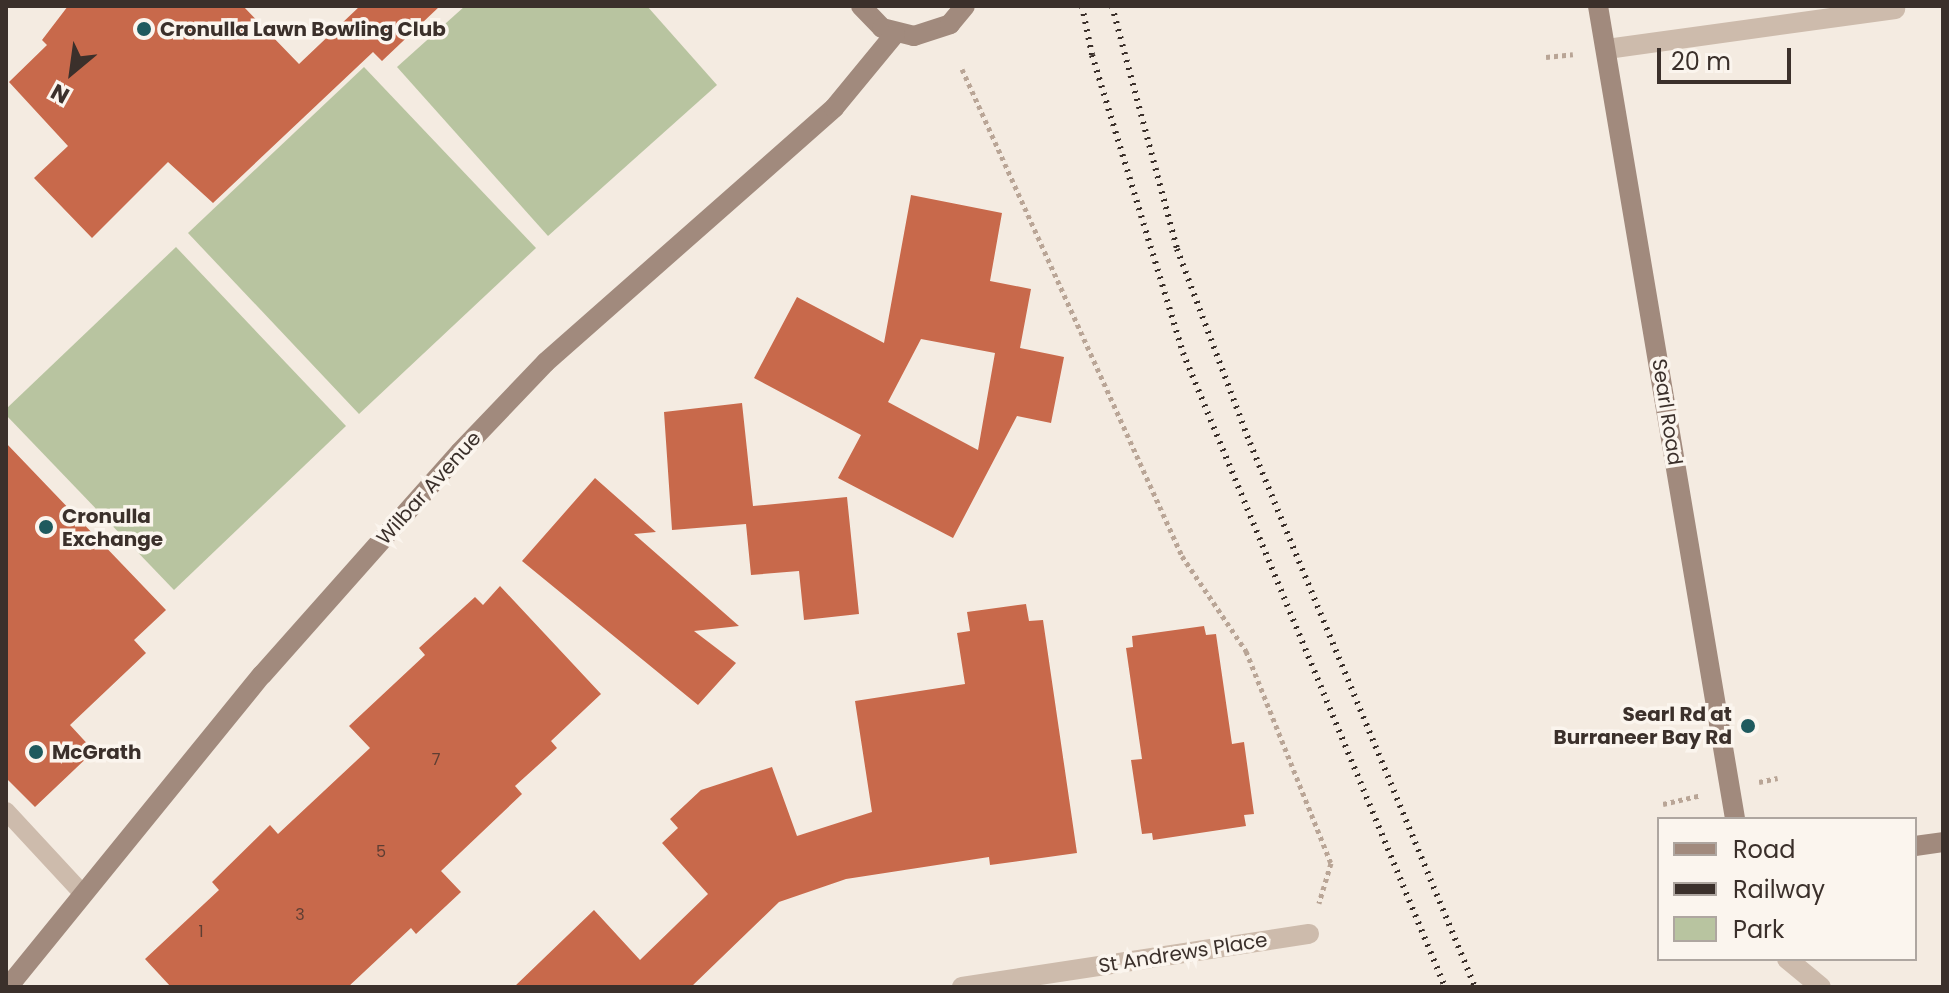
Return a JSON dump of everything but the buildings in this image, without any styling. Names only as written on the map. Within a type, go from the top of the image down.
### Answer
[{"type":"street","points":[[861,6],[895,34],[933,33],[965,6]]},
{"type":"street","name":"Searl Road","points":[[1598,6],[1735,817]]},
{"type":"street","points":[[1607,49],[1895,9]]},
{"type":"street","name":"Wilbar Avenue","points":[[8,987],[262,675],[471,441],[546,362],[834,108],[895,34]]},
{"type":"street","points":[[1917,846],[1943,842]]},
{"type":"street","name":"St Andrews Place","points":[[962,987],[1309,934]]},
{"type":"street","points":[[1789,961],[1821,987]]},
{"type":"lane","points":[[6,811],[83,894]]},
{"type":"path","points":[[962,69],[1182,556],[1252,665],[1331,863],[1309,934]]},
{"type":"green space","points":[[465,6],[647,6],[717,85],[548,236],[397,67]]},
{"type":"green space","points":[[364,67],[536,248],[359,414],[188,233]]},
{"type":"green space","points":[[176,247],[346,426],[174,590],[6,415],[6,409]]},
{"type":"railway","points":[[1082,6],[1092,55],[1183,353],[1445,987]]},
{"type":"railway","points":[[1112,6],[1177,249],[1250,443],[1475,987]]},
{"type":"place","name":"Cronulla Lawn Bowling Club","points":[[144,29]]},
{"type":"place","name":"Cronulla Exchange","points":[[46,527]]},
{"type":"place","name":"Searl Rd at Burraneer Bay Rd","points":[[1748,726]]},
{"type":"place","name":"McGrath","points":[[36,752]]}]
